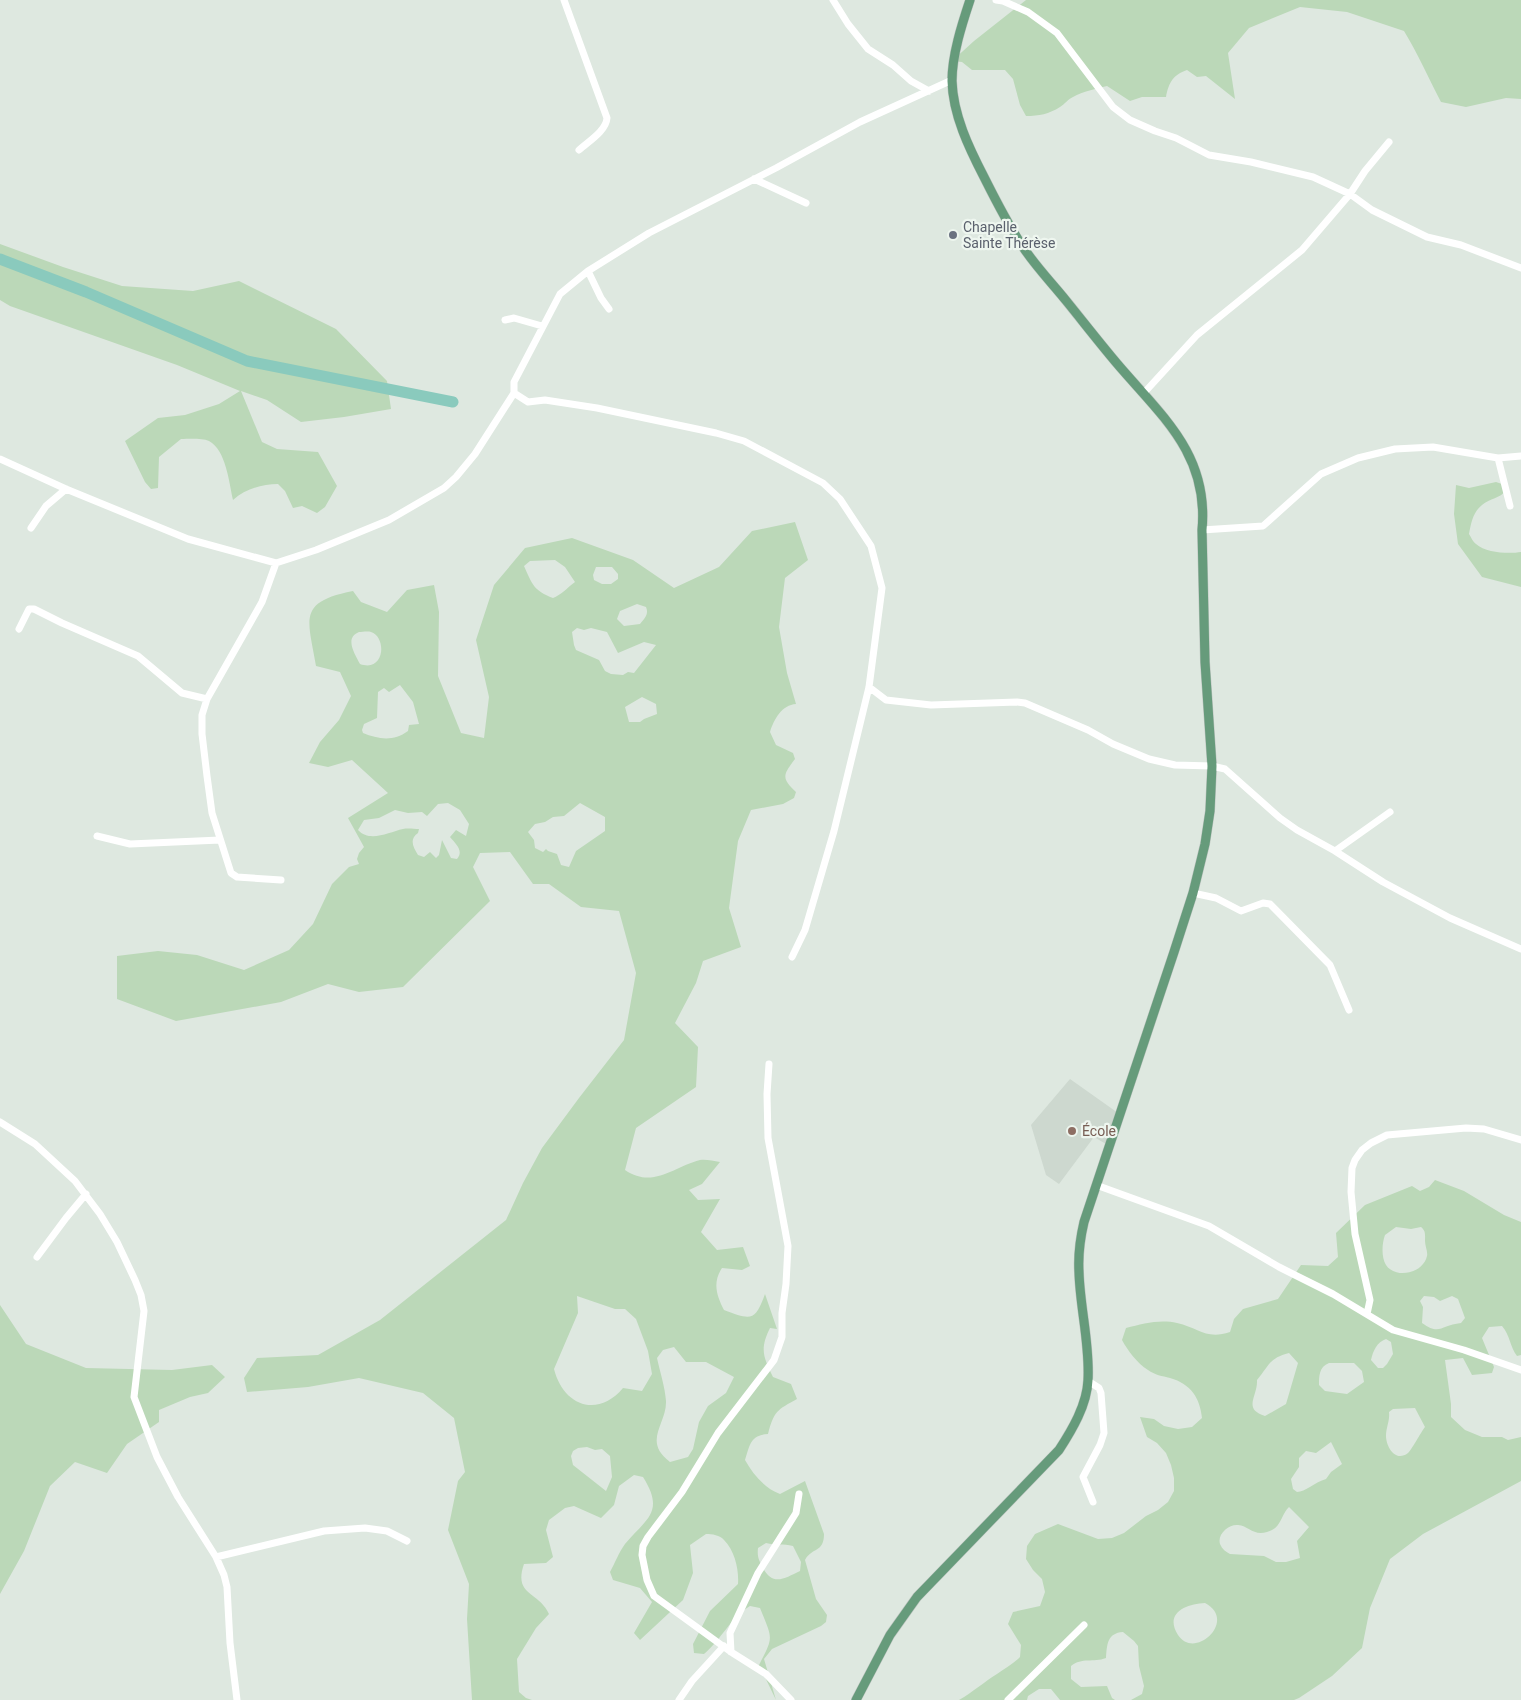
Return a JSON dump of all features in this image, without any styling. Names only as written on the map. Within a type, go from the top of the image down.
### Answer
[{"type":"main road","points":[[856,1700],[890,1635],[916,1597],[1059,1450],[1078,1416],[1088,1381],[1078,1260],[1084,1222],[1148,1034],[1193,893],[1202,859],[1211,796],[1212,766],[1206,662],[1202,530],[1204,510],[1202,497],[1188,455],[1176,432],[1037,266],[1010,226],[973,155],[956,107],[952,80],[958,37],[970,0]]},
{"type":"street","points":[[564,0],[607,118],[607,124],[604,128],[579,150]]},
{"type":"street","points":[[833,0],[848,24],[868,49],[911,81],[928,91]]},
{"type":"street","points":[[996,0],[1003,1],[1028,12],[1048,25],[1113,107],[1130,120],[1176,138],[1209,155],[1251,162],[1312,178],[1350,194],[1372,210],[1427,238],[1461,245],[1521,268]]},
{"type":"street","points":[[0,459],[66,489],[188,539],[276,563],[316,550],[389,520],[444,488],[456,477],[475,454],[514,393],[514,382],[560,294],[588,271],[648,234],[860,122],[928,91],[946,85],[952,80]]},
{"type":"street","points":[[1143,394],[1197,335],[1302,250],[1350,194],[1365,171],[1389,142]]},
{"type":"street","points":[[754,179],[806,203]]},
{"type":"street","points":[[588,271],[601,298],[609,309]]},
{"type":"street","points":[[505,320],[514,318],[542,326]]},
{"type":"street","points":[[514,393],[528,402],[545,400],[598,408],[716,433],[744,441],[816,478],[840,499],[866,535],[875,555],[882,582],[869,687],[834,831],[805,930],[792,957]]},
{"type":"street","points":[[1202,530],[1263,526],[1321,474],[1358,458],[1395,449],[1422,446],[1441,447],[1498,458],[1521,456]]},
{"type":"street","points":[[1498,458],[1510,506]]},
{"type":"street","points":[[31,528],[46,506],[66,489]]},
{"type":"street","points":[[276,563],[262,602],[207,699],[202,716],[202,734],[212,813],[231,873],[234,876],[280,880]]},
{"type":"street","points":[[19,629],[29,609],[34,609],[138,656],[182,693],[207,699]]},
{"type":"street","points":[[869,687],[886,700],[918,704],[1025,703],[1149,759],[1175,766],[1212,766],[1229,772],[1280,818],[1297,830],[1335,851],[1383,882],[1450,918],[1521,949]]},
{"type":"street","points":[[1335,851],[1390,812]]},
{"type":"street","points":[[97,836],[130,844],[220,840]]},
{"type":"street","points":[[1193,893],[1216,898],[1241,911],[1263,903],[1270,904],[1330,965],[1348,1010]]},
{"type":"street","points":[[769,1064],[767,1094],[768,1138],[788,1246],[782,1313],[782,1337],[774,1360],[718,1433],[682,1492],[648,1537],[643,1546],[642,1554],[645,1575],[654,1596],[731,1652],[766,1674],[791,1700]]},
{"type":"street","points":[[0,1122],[35,1144],[75,1181],[86,1194],[116,1242],[141,1295],[144,1318],[134,1398],[157,1457],[178,1497],[216,1557],[227,1587],[230,1643],[237,1700]]},
{"type":"street","points":[[1367,1314],[1370,1300],[1356,1234],[1352,1192],[1352,1168],[1362,1150],[1370,1143],[1387,1135],[1466,1128],[1484,1129],[1521,1140]]},
{"type":"street","points":[[1096,1184],[1209,1226],[1279,1268],[1333,1294],[1399,1332],[1464,1350],[1521,1370]]},
{"type":"street","points":[[37,1257],[86,1194]]},
{"type":"street","points":[[1088,1381],[1099,1388],[1103,1416],[1103,1439],[1083,1477],[1093,1502]]},
{"type":"street","points":[[731,1652],[730,1633],[758,1573],[796,1513],[799,1494]]},
{"type":"street","points":[[216,1557],[324,1531],[365,1528],[387,1531],[407,1541]]},
{"type":"street","points":[[1008,1700],[1084,1625]]},
{"type":"street","points":[[679,1700],[692,1681],[724,1646]]},
{"type":"shaded area","name":"École","points":[[1070,1079],[1118,1113],[1106,1144],[1094,1137],[1059,1184],[1046,1175],[1031,1125]]},
{"type":"green space","points":[[1026,0],[1521,0],[1521,99],[1506,98],[1466,107],[1441,102],[1404,31],[1347,12],[1300,7],[1249,28],[1228,53],[1235,99],[1206,76],[1197,77],[1187,70],[1178,74],[1172,80],[1166,97],[1142,97],[1130,101],[1107,86],[1077,95],[1048,113],[1026,116],[1020,105],[1013,79],[1005,70],[972,70],[962,62],[952,61]]},
{"type":"green space","points":[[0,244],[122,286],[193,291],[239,281],[336,329],[387,381],[391,409],[301,422],[267,400],[241,391],[262,442],[277,449],[318,452],[337,486],[325,507],[317,513],[302,506],[293,508],[285,491],[278,484],[254,488],[233,500],[223,459],[215,445],[203,439],[181,439],[159,457],[158,488],[151,489],[145,482],[125,441],[158,418],[185,415],[219,404],[240,391],[177,365],[10,306],[0,300]]},
{"type":"green space","points":[[1496,482],[1502,484],[1506,490],[1476,511],[1469,534],[1480,547],[1491,551],[1504,553],[1521,552],[1521,587],[1482,577],[1458,544],[1454,514],[1456,485],[1469,488]]},
{"type":"green space","points":[[795,522],[808,560],[785,578],[779,627],[787,673],[796,704],[787,707],[779,714],[770,732],[776,745],[793,753],[795,759],[785,776],[796,792],[794,798],[783,804],[751,810],[738,841],[729,908],[741,947],[703,961],[696,983],[675,1023],[698,1047],[696,1087],[636,1128],[625,1170],[635,1175],[654,1177],[700,1160],[720,1162],[702,1184],[689,1190],[698,1200],[720,1199],[701,1232],[717,1250],[743,1247],[750,1266],[742,1270],[722,1268],[716,1284],[719,1300],[724,1310],[746,1317],[755,1314],[765,1294],[777,1329],[770,1328],[764,1348],[765,1359],[773,1377],[791,1384],[797,1399],[777,1412],[772,1420],[768,1434],[754,1439],[745,1460],[760,1480],[780,1494],[805,1481],[824,1534],[820,1547],[805,1560],[816,1599],[827,1615],[826,1622],[772,1649],[764,1659],[776,1700],[763,1673],[758,1667],[770,1638],[760,1608],[750,1606],[737,1616],[704,1654],[694,1653],[693,1644],[710,1611],[738,1584],[736,1561],[728,1544],[720,1537],[706,1534],[690,1545],[693,1573],[683,1600],[640,1640],[634,1633],[652,1602],[640,1588],[613,1580],[610,1572],[623,1547],[646,1521],[653,1507],[653,1499],[643,1477],[634,1475],[619,1486],[614,1505],[601,1518],[574,1506],[565,1508],[549,1520],[546,1530],[553,1557],[546,1563],[524,1564],[522,1582],[524,1588],[545,1607],[549,1614],[536,1628],[517,1659],[519,1692],[532,1700],[472,1700],[467,1619],[469,1584],[448,1530],[458,1481],[465,1472],[454,1418],[423,1393],[359,1378],[308,1387],[247,1392],[244,1378],[257,1358],[318,1355],[380,1320],[506,1220],[542,1148],[624,1040],[636,973],[619,911],[581,907],[549,884],[533,884],[510,852],[480,853],[473,867],[490,901],[403,987],[359,992],[328,984],[281,1002],[176,1021],[117,999],[117,956],[158,951],[197,955],[244,970],[289,950],[313,924],[332,884],[349,867],[359,864],[357,859],[364,847],[348,818],[388,793],[352,760],[328,767],[309,763],[320,742],[339,720],[351,696],[340,672],[316,666],[309,625],[310,615],[322,601],[335,595],[353,591],[361,602],[387,612],[407,590],[434,585],[439,612],[438,676],[461,733],[484,738],[489,697],[476,640],[494,585],[525,548],[572,538],[633,560],[674,588],[719,567],[752,531]],"holes":[[[555,560],[565,567],[575,582],[553,598],[542,593],[534,586],[524,566],[530,561]],[[596,567],[612,567],[618,574],[618,579],[611,584],[602,584],[594,580],[593,575]],[[637,604],[646,607],[647,614],[640,624],[624,626],[617,619],[620,611]],[[577,628],[584,630],[591,628],[607,632],[618,653],[644,642],[656,645],[634,673],[628,672],[623,675],[611,674],[605,671],[599,660],[576,650],[572,632]],[[359,632],[370,632],[376,635],[380,640],[381,647],[379,659],[375,664],[360,664],[351,642],[352,638]],[[400,685],[413,702],[419,724],[409,725],[408,731],[391,738],[374,737],[363,733],[364,724],[377,718],[378,692],[384,688],[389,692]],[[642,697],[656,704],[657,714],[640,722],[629,722],[625,707]],[[448,803],[460,810],[469,824],[466,836],[456,830],[450,837],[457,845],[460,853],[457,859],[451,858],[442,840],[439,855],[436,858],[430,852],[424,857],[418,855],[413,846],[413,838],[419,829],[403,829],[374,836],[368,836],[358,830],[364,820],[379,818],[395,810],[408,813],[422,812],[427,816],[438,804]],[[580,803],[605,817],[605,831],[576,851],[569,867],[561,865],[557,854],[546,849],[543,852],[535,848],[534,840],[528,832],[535,824],[545,822],[553,817],[564,816]],[[577,1296],[615,1309],[625,1309],[636,1319],[648,1351],[652,1374],[642,1391],[623,1388],[613,1398],[603,1403],[582,1404],[565,1392],[558,1381],[554,1369],[578,1313]],[[674,1347],[686,1362],[706,1362],[734,1377],[726,1393],[708,1406],[699,1422],[693,1449],[688,1457],[670,1462],[662,1454],[657,1440],[665,1409],[664,1385],[657,1358],[663,1350]],[[587,1447],[595,1450],[602,1449],[610,1456],[612,1477],[606,1491],[573,1465],[571,1456],[573,1451],[578,1448]],[[766,1543],[793,1546],[801,1562],[800,1571],[784,1578],[775,1579],[767,1574],[759,1561],[758,1548]]]},
{"type":"green space","points":[[1435,1180],[1464,1191],[1504,1215],[1521,1222],[1521,1355],[1517,1356],[1502,1326],[1489,1327],[1482,1338],[1494,1367],[1492,1373],[1472,1375],[1463,1358],[1445,1360],[1451,1417],[1465,1430],[1482,1437],[1502,1437],[1508,1440],[1521,1437],[1521,1481],[1423,1534],[1390,1559],[1370,1608],[1362,1648],[1332,1676],[1294,1700],[1131,1700],[1142,1694],[1144,1686],[1139,1666],[1138,1646],[1123,1632],[1114,1635],[1109,1640],[1106,1658],[1083,1661],[1071,1666],[1071,1679],[1081,1687],[1107,1686],[1112,1698],[1115,1700],[1060,1700],[1051,1689],[1039,1689],[1028,1696],[1027,1700],[959,1700],[1020,1657],[1021,1645],[1008,1624],[1013,1612],[1040,1606],[1045,1592],[1042,1579],[1026,1559],[1027,1546],[1035,1534],[1058,1524],[1098,1539],[1112,1538],[1124,1533],[1146,1516],[1158,1510],[1168,1502],[1174,1491],[1174,1478],[1166,1453],[1157,1443],[1147,1437],[1140,1417],[1154,1419],[1164,1426],[1178,1429],[1192,1427],[1202,1418],[1199,1404],[1197,1398],[1184,1384],[1153,1373],[1137,1360],[1122,1340],[1126,1328],[1151,1322],[1164,1322],[1185,1325],[1208,1334],[1215,1335],[1230,1332],[1234,1319],[1243,1309],[1278,1299],[1301,1265],[1328,1266],[1338,1257],[1336,1233],[1365,1205],[1412,1186],[1420,1191],[1429,1187]],"holes":[[[1396,1227],[1411,1229],[1421,1227],[1425,1233],[1427,1253],[1424,1262],[1420,1267],[1408,1273],[1396,1272],[1390,1269],[1383,1258],[1385,1235]],[[1424,1296],[1434,1297],[1440,1301],[1452,1296],[1458,1299],[1465,1318],[1461,1323],[1441,1329],[1433,1329],[1422,1323],[1423,1307],[1420,1301]],[[1386,1339],[1391,1342],[1393,1354],[1383,1368],[1378,1368],[1371,1360],[1374,1350],[1380,1342]],[[1289,1353],[1298,1363],[1286,1404],[1265,1416],[1254,1410],[1253,1406],[1257,1380],[1277,1357]],[[1329,1363],[1354,1363],[1362,1371],[1364,1382],[1347,1394],[1325,1391],[1319,1385],[1321,1369]],[[1415,1408],[1425,1427],[1409,1452],[1403,1456],[1395,1455],[1388,1444],[1386,1436],[1389,1412],[1393,1409]],[[1331,1442],[1342,1464],[1331,1472],[1326,1479],[1297,1492],[1293,1489],[1291,1479],[1299,1467],[1299,1458],[1306,1451],[1316,1453]],[[1289,1507],[1309,1527],[1297,1541],[1300,1558],[1286,1562],[1276,1562],[1264,1556],[1230,1554],[1220,1544],[1222,1533],[1231,1526],[1238,1525],[1262,1533],[1272,1530],[1278,1525]],[[1205,1603],[1214,1610],[1217,1619],[1215,1627],[1203,1641],[1185,1642],[1178,1635],[1174,1627],[1175,1615],[1184,1608]]]},
{"type":"green space","points":[[0,1305],[26,1344],[86,1368],[172,1370],[212,1365],[225,1377],[208,1393],[190,1397],[159,1410],[159,1422],[127,1444],[107,1473],[75,1462],[50,1486],[24,1551],[0,1594]]},
{"type":"waterway","points":[[0,259],[86,292],[247,361],[453,402]]},
{"type":"place","name":"Chapelle Sainte Thérèse","points":[[953,235]]},
{"type":"place","name":"École","points":[[1072,1131]]}]
